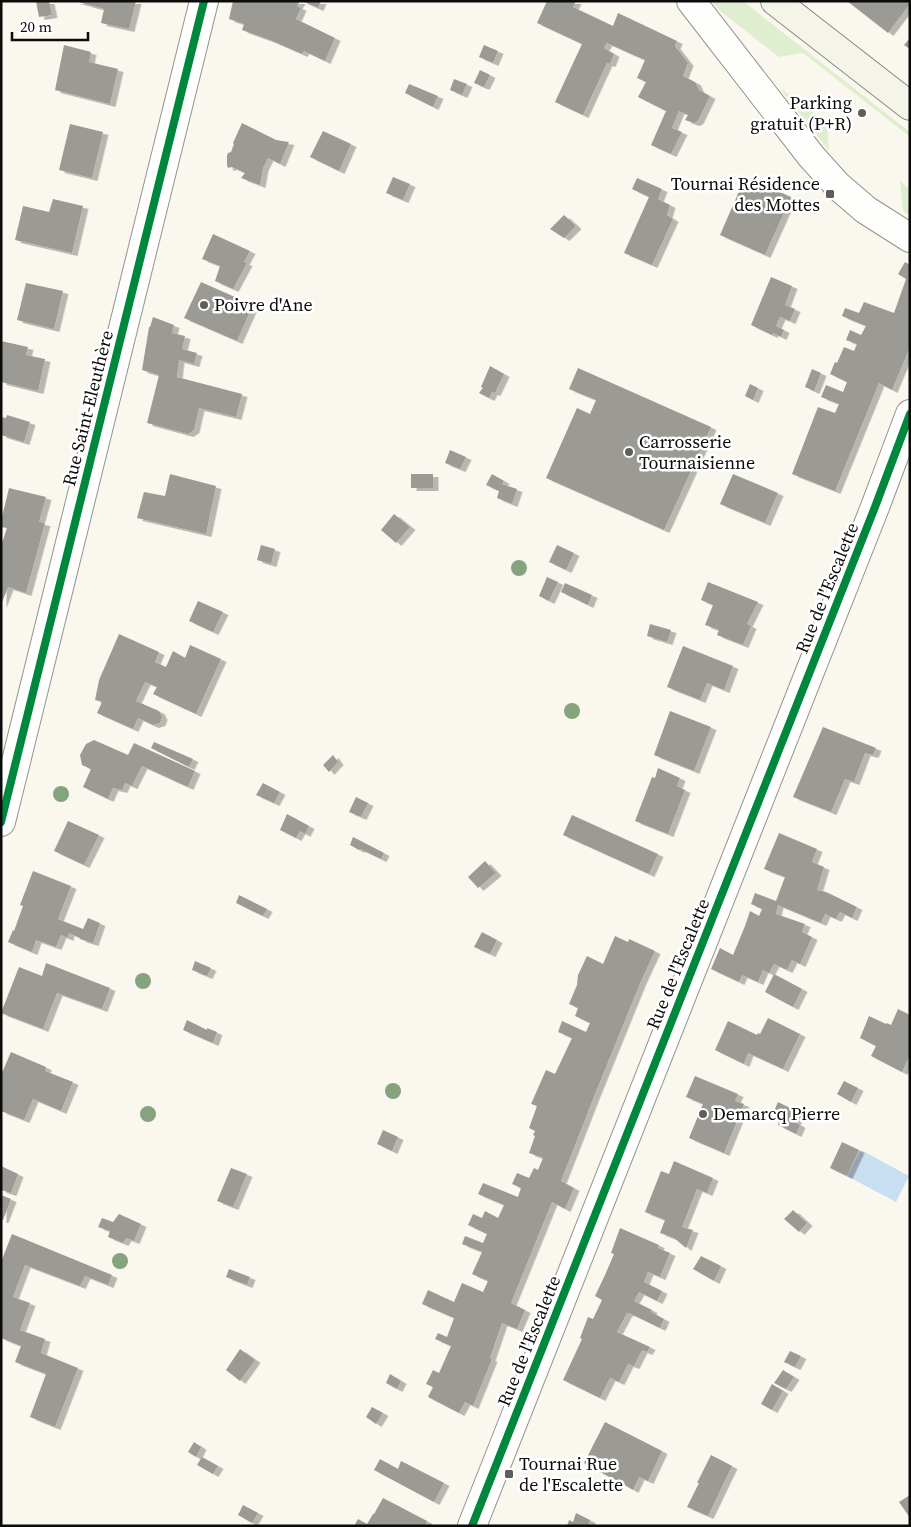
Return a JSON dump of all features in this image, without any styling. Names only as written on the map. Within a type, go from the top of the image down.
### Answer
[{"type":"main road","points":[[775,1],[910,106]]},
{"type":"street","name":"Rue Saint-Eleuthère","points":[[1,822],[204,1]]},
{"type":"street","points":[[691,1],[816,162],[838,186],[866,210],[910,238]]},
{"type":"street","name":"Rue de l'Escalette","points":[[472,1526],[875,507],[910,414]]},
{"type":"green space","points":[[711,1],[743,1],[910,132],[910,137],[803,53],[779,57],[721,12]]},
{"type":"green space","points":[[780,89],[827,123],[829,151]]},
{"type":"green space","points":[[900,181],[910,190],[910,216],[903,211]]},
{"type":"water","points":[[861,1150],[909,1176],[896,1202],[847,1176]]},
{"type":"building","points":[[36,1],[49,1],[52,15],[39,17]]},
{"type":"building","points":[[75,1],[136,1],[129,29],[101,23],[104,9]]},
{"type":"building","points":[[233,1],[300,1],[297,6],[301,8],[296,19],[335,38],[325,61],[304,51],[302,54],[242,30],[244,24],[229,19]]},
{"type":"building","points":[[302,1],[321,1],[318,8]]},
{"type":"building","points":[[547,1],[576,1],[573,7],[613,26],[618,13],[677,41],[675,46],[688,63],[683,76],[695,82],[699,90],[710,96],[698,121],[694,123],[685,120],[688,115],[679,111],[672,128],[682,132],[671,154],[651,145],[666,111],[638,97],[646,82],[637,78],[645,60],[607,43],[604,48],[614,54],[610,64],[607,63],[583,115],[555,102],[582,44],[537,23]]},
{"type":"building","points":[[847,1],[910,1],[910,4],[888,33]]},
{"type":"building","points":[[910,38],[910,49],[904,45]]},
{"type":"building","points":[[64,45],[91,52],[89,62],[118,69],[110,104],[55,90]]},
{"type":"building","points":[[484,45],[498,51],[493,63],[479,57]]},
{"type":"building","points":[[480,70],[490,75],[484,87],[474,83]]},
{"type":"building","points":[[454,79],[467,84],[462,95],[450,90]]},
{"type":"building","points":[[409,84],[438,96],[433,107],[405,93]]},
{"type":"building","points":[[242,123],[276,140],[289,142],[280,164],[268,158],[263,168],[260,185],[241,178],[245,173],[232,167],[228,168],[227,165],[227,155],[231,152]]},
{"type":"building","points":[[70,124],[103,132],[92,178],[59,170]]},
{"type":"building","points":[[323,131],[351,144],[339,171],[310,157]]},
{"type":"building","points":[[393,177],[410,184],[403,200],[386,193]]},
{"type":"building","points":[[637,178],[662,189],[658,199],[670,205],[667,215],[673,219],[652,265],[624,253],[649,197],[632,189]]},
{"type":"building","points":[[753,180],[791,197],[765,255],[720,235],[740,189],[747,192]]},
{"type":"building","points":[[53,199],[83,206],[72,253],[15,240],[23,206],[49,212]]},
{"type":"building","points":[[564,215],[576,226],[564,238],[550,229]]},
{"type":"building","points":[[213,234],[250,251],[244,262],[247,263],[233,289],[215,281],[220,266],[202,259]]},
{"type":"building","points":[[905,262],[910,265],[910,347],[892,390],[879,383],[835,491],[792,474],[818,407],[835,413],[839,404],[821,397],[826,385],[843,392],[847,382],[830,374],[844,347],[854,351],[857,344],[846,340],[850,330],[861,335],[866,326],[842,316],[845,308],[859,313],[864,302],[894,313],[906,279],[898,274]]},
{"type":"building","points":[[771,277],[792,286],[785,305],[795,309],[790,321],[780,317],[776,326],[784,330],[781,337],[751,325]]},
{"type":"building","points":[[201,282],[253,305],[237,341],[184,318]]},
{"type":"building","points":[[26,283],[63,291],[54,329],[17,320]]},
{"type":"building","points":[[153,317],[174,325],[172,333],[185,336],[182,349],[197,353],[194,364],[179,360],[177,377],[242,394],[236,417],[199,408],[194,430],[188,434],[147,423],[159,375],[142,370],[149,327]]},
{"type":"building","points":[[1,341],[28,347],[26,355],[45,359],[38,391],[1,382]]},
{"type":"building","points":[[490,366],[504,374],[495,393],[492,392],[489,398],[479,393],[483,388],[481,387]]},
{"type":"building","name":"Carrosserie Tournaisienne","points":[[578,368],[711,427],[664,530],[546,478],[577,408],[590,414],[596,400],[569,389]]},
{"type":"building","points":[[812,369],[821,373],[814,391],[805,387]]},
{"type":"building","points":[[750,384],[758,388],[753,400],[745,396]]},
{"type":"building","points":[[7,415],[30,422],[24,442],[1,435],[1,417],[6,418]]},
{"type":"building","points":[[450,450],[466,457],[460,469],[445,463]]},
{"type":"building","points":[[170,474],[216,486],[206,534],[137,518],[144,492],[165,496]]},
{"type":"building","points":[[411,474],[433,474],[433,488],[411,488]]},
{"type":"building","points":[[492,474],[504,481],[502,484],[517,489],[512,504],[497,498],[499,491],[486,485]]},
{"type":"building","points":[[733,474],[778,493],[765,523],[720,504]]},
{"type":"building","points":[[9,488],[46,497],[39,522],[45,523],[26,593],[8,587],[1,605],[1,546],[7,528],[1,527],[1,521]]},
{"type":"building","points":[[394,514],[410,527],[396,543],[381,530]]},
{"type":"building","points":[[261,545],[275,549],[271,564],[257,560]]},
{"type":"building","points":[[557,545],[574,553],[566,570],[549,562]]},
{"type":"building","points":[[547,577],[558,582],[549,601],[539,596]]},
{"type":"building","points":[[708,582],[758,602],[747,624],[751,626],[743,645],[717,635],[719,630],[705,625],[713,605],[701,600]]},
{"type":"building","points":[[565,583],[592,595],[588,605],[561,592]]},
{"type":"building","points":[[198,601],[223,612],[213,632],[189,621]]},
{"type":"building","points":[[650,624],[671,630],[667,642],[647,636]]},
{"type":"building","points":[[119,634],[159,652],[155,662],[166,667],[173,651],[185,658],[190,645],[221,659],[196,714],[153,694],[157,687],[145,682],[136,701],[159,711],[162,717],[160,723],[153,725],[138,718],[133,729],[97,713],[102,702],[95,700],[99,680]]},
{"type":"building","points":[[683,646],[733,666],[724,690],[707,683],[700,700],[667,687]]},
{"type":"building","points":[[670,711],[711,727],[694,771],[654,755]]},
{"type":"building","points":[[823,727],[876,748],[873,755],[865,753],[854,782],[845,779],[831,812],[793,797]]},
{"type":"building","points":[[94,740],[128,755],[134,743],[195,771],[188,787],[142,766],[132,786],[125,783],[122,790],[113,788],[108,799],[83,787],[91,769],[82,765],[80,755],[86,744]]},
{"type":"building","points":[[154,742],[193,759],[189,767],[151,748]]},
{"type":"building","points":[[333,755],[338,762],[329,772],[323,765]]},
{"type":"building","points":[[658,768],[680,778],[677,786],[685,790],[668,834],[635,821],[652,777],[655,778]]},
{"type":"building","points":[[263,783],[280,792],[274,803],[256,795]]},
{"type":"building","points":[[356,797],[368,803],[361,817],[349,812]]},
{"type":"building","points":[[287,814],[309,826],[305,834],[300,831],[296,838],[280,830]]},
{"type":"building","points":[[572,815],[658,854],[649,874],[563,835]]},
{"type":"building","points":[[68,821],[99,835],[84,865],[54,851]]},
{"type":"building","points":[[779,833],[817,849],[812,862],[824,867],[817,890],[826,892],[857,907],[852,918],[840,912],[836,919],[825,914],[821,923],[778,905],[776,914],[805,924],[802,932],[812,937],[800,964],[792,960],[787,970],[774,964],[769,973],[763,970],[758,982],[742,975],[739,982],[711,969],[720,948],[733,955],[750,911],[759,916],[762,909],[751,904],[755,893],[776,901],[785,877],[764,869]]},
{"type":"building","points":[[353,837],[384,853],[381,859],[350,845]]},
{"type":"building","points":[[485,861],[496,873],[478,888],[468,877]]},
{"type":"building","points":[[33,871],[71,886],[58,919],[83,929],[88,918],[100,923],[93,943],[69,933],[68,938],[61,935],[56,947],[36,940],[32,952],[8,942],[23,906],[20,905]]},
{"type":"building","points":[[239,895],[267,909],[263,916],[236,903]]},
{"type":"building","points":[[482,932],[497,940],[490,954],[474,947]]},
{"type":"building","points":[[615,936],[628,942],[629,939],[655,951],[641,981],[561,1181],[574,1188],[565,1209],[552,1202],[511,1303],[525,1310],[517,1329],[502,1323],[490,1358],[492,1359],[473,1406],[465,1402],[459,1413],[428,1397],[433,1387],[426,1384],[433,1370],[439,1373],[451,1346],[435,1339],[438,1333],[447,1337],[454,1318],[422,1304],[428,1290],[454,1302],[462,1283],[483,1292],[488,1281],[472,1274],[482,1252],[462,1244],[465,1236],[483,1243],[487,1234],[468,1225],[473,1214],[482,1218],[485,1211],[498,1218],[504,1205],[478,1194],[483,1183],[518,1197],[521,1188],[512,1184],[517,1173],[529,1178],[534,1168],[538,1170],[543,1158],[529,1153],[535,1131],[529,1128],[537,1106],[531,1104],[546,1070],[555,1074],[572,1038],[558,1032],[562,1021],[586,1032],[590,1023],[575,1016],[578,1008],[569,1004],[577,985],[578,975],[587,956],[603,964]]},
{"type":"building","points":[[195,961],[211,968],[207,976],[192,970]]},
{"type":"building","points":[[46,963],[110,988],[102,1009],[57,993],[43,1029],[1,1013],[19,967],[42,976]]},
{"type":"building","points":[[774,974],[802,989],[793,1007],[765,992]]},
{"type":"building","points":[[898,1009],[910,1015],[910,1055],[902,1072],[871,1056],[876,1046],[860,1038],[869,1016],[891,1025]]},
{"type":"building","points":[[768,1018],[800,1034],[783,1069],[748,1053],[744,1064],[715,1050],[728,1021],[757,1035],[758,1033],[760,1034]]},
{"type":"building","points":[[187,1020],[207,1030],[207,1028],[217,1032],[213,1043],[183,1030]]},
{"type":"building","points":[[11,1052],[46,1067],[45,1071],[73,1082],[61,1111],[33,1099],[24,1120],[1,1111],[1,1075]]},
{"type":"building","points":[[695,1076],[738,1094],[735,1101],[744,1104],[724,1153],[689,1138],[703,1104],[686,1097]]},
{"type":"building","points":[[844,1081],[858,1088],[851,1102],[837,1094]]},
{"type":"building","points":[[778,1102],[800,1113],[795,1122],[800,1125],[796,1134],[778,1125],[779,1122],[771,1118]]},
{"type":"building","points":[[383,1130],[398,1137],[392,1151],[377,1144]]},
{"type":"building","points":[[842,1142],[859,1150],[847,1176],[830,1168]]},
{"type":"building","points":[[674,1161],[713,1178],[707,1193],[697,1189],[682,1227],[693,1230],[686,1248],[674,1238],[660,1233],[665,1220],[645,1212],[661,1171],[669,1174]]},
{"type":"building","points":[[1,1166],[18,1174],[11,1193],[1,1190]]},
{"type":"building","points":[[231,1168],[247,1174],[233,1207],[217,1201]]},
{"type":"building","points":[[1,1195],[11,1199],[3,1220],[1,1220]]},
{"type":"building","points":[[793,1210],[807,1223],[799,1232],[784,1219]]},
{"type":"building","points":[[119,1214],[141,1224],[134,1241],[126,1238],[123,1243],[108,1237],[110,1231],[98,1227],[102,1218],[113,1222]]},
{"type":"building","points":[[620,1228],[659,1245],[658,1248],[670,1253],[660,1277],[648,1272],[644,1282],[662,1291],[657,1301],[639,1292],[634,1301],[652,1310],[651,1312],[664,1319],[660,1328],[627,1313],[617,1332],[650,1347],[647,1352],[642,1350],[634,1366],[628,1364],[619,1382],[610,1378],[600,1398],[563,1380],[582,1339],[580,1338],[588,1317],[593,1319],[602,1300],[595,1296],[614,1254],[611,1253]]},
{"type":"building","points":[[12,1234],[112,1275],[108,1285],[85,1276],[80,1286],[25,1265],[13,1297],[30,1303],[20,1330],[45,1339],[41,1353],[78,1368],[55,1427],[30,1417],[46,1374],[15,1362],[21,1346],[1,1338],[1,1262]]},
{"type":"building","points":[[701,1256],[721,1266],[714,1281],[693,1269]]},
{"type":"building","points":[[229,1269],[250,1277],[247,1285],[226,1277]]},
{"type":"building","points":[[240,1349],[255,1360],[240,1381],[226,1370]]},
{"type":"building","points":[[790,1351],[801,1356],[795,1367],[784,1362]]},
{"type":"building","points":[[783,1370],[794,1377],[786,1389],[774,1383]]},
{"type":"building","points":[[390,1374],[401,1381],[397,1389],[386,1383]]},
{"type":"building","points":[[772,1384],[783,1391],[772,1410],[761,1404]]},
{"type":"building","points":[[372,1407],[383,1413],[376,1424],[366,1417]]},
{"type":"building","points":[[605,1422],[662,1451],[648,1481],[639,1477],[633,1490],[584,1463]]},
{"type":"building","points":[[194,1442],[201,1447],[196,1457],[188,1452]]},
{"type":"building","points":[[711,1455],[732,1466],[708,1516],[687,1507]]},
{"type":"building","points":[[202,1457],[218,1466],[213,1474],[197,1465]]},
{"type":"building","points":[[380,1459],[398,1469],[401,1461],[444,1483],[434,1502],[374,1470]]},
{"type":"building","points":[[910,1495],[910,1518],[899,1502]]},
{"type":"building","points":[[383,1498],[427,1521],[425,1526],[354,1526],[358,1519],[367,1524]]},
{"type":"building","points":[[243,1505],[258,1513],[252,1523],[238,1515]]},
{"type":"building","points":[[576,1513],[590,1520],[588,1526],[567,1526],[569,1520],[573,1522]]},
{"type":"cycle path","points":[[1,822],[204,1]]},
{"type":"cycle path","points":[[472,1526],[875,507],[910,414]]},
{"type":"place","name":"Parking gratuit (P+R)","points":[[862,113]]},
{"type":"place","name":"Tournai Résidence des Mottes","points":[[830,194]]},
{"type":"place","name":"Poivre d'Ane","points":[[204,305]]},
{"type":"place","name":"Carrosserie Tournaisienne","points":[[629,452]]},
{"type":"place","name":"Demarcq Pierre","points":[[703,1114]]},
{"type":"place","name":"Tournai Rue de l'Escalette","points":[[509,1474]]}]
